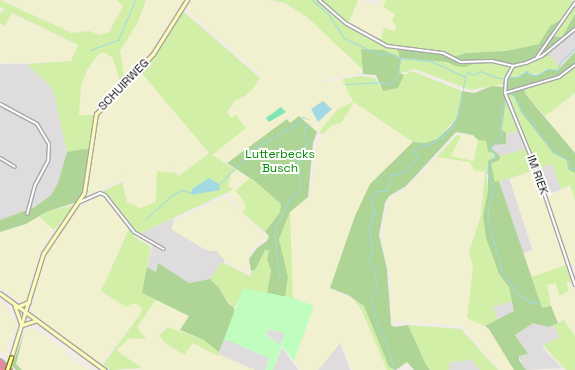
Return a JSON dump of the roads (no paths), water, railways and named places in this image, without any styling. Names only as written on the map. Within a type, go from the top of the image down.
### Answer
[{"type":"highway","points":[[0,362],[8,370]]},
{"type":"main road","name":"SCHUIRWEG","points":[[8,370],[45,250],[80,202],[88,178],[95,118],[98,110],[153,54],[187,0]]},
{"type":"main road","points":[[0,293],[35,321],[105,370]]},
{"type":"main road","points":[[16,306],[30,302]]},
{"type":"main road","points":[[16,306],[22,326],[35,321]]},
{"type":"street","points":[[319,0],[349,26],[390,47],[446,54],[461,62],[492,61],[513,66],[545,54],[575,29]]},
{"type":"street","points":[[537,57],[575,3]]},
{"type":"street","points":[[513,66],[506,79],[505,93],[554,80],[575,65]]},
{"type":"street","name":"IM RIEK","points":[[505,93],[536,169],[575,286]]},
{"type":"street","points":[[0,104],[38,124],[49,144],[48,161],[36,185],[27,214]]},
{"type":"street","points":[[0,158],[15,167]]},
{"type":"street","name":"SCHUIRWEG","points":[[80,202],[98,193],[105,195],[134,232],[164,249]]},
{"type":"water","points":[[323,101],[332,109],[318,122],[311,109]]},
{"type":"water","points":[[209,178],[219,184],[220,190],[191,195],[192,189]]},
{"type":"waterway","points":[[90,50],[118,40],[135,0]]},
{"type":"waterway","points":[[312,0],[329,15],[344,38],[379,54],[388,53],[400,58],[431,61],[465,77],[467,72],[474,75],[480,71],[498,78],[505,78]]},
{"type":"waterway","points":[[508,77],[517,77],[527,71],[528,74],[537,75],[548,69],[558,70],[560,62],[575,48]]},
{"type":"waterway","points":[[398,73],[400,58]]},
{"type":"waterway","points":[[346,84],[380,82],[385,84],[394,82],[397,76]]},
{"type":"waterway","points":[[463,88],[465,77]]},
{"type":"waterway","points":[[507,86],[508,77]]},
{"type":"waterway","points":[[394,370],[385,336],[379,328],[370,298],[377,287],[374,269],[367,257],[372,252],[369,227],[372,214],[375,213],[371,198],[378,191],[386,191],[391,174],[395,175],[405,171],[415,161],[417,158],[414,151],[418,147],[435,142],[452,127],[457,117],[463,90]]},
{"type":"waterway","points":[[509,93],[514,96],[521,111],[533,122],[535,129],[555,153],[568,160],[569,167],[575,169]]},
{"type":"waterway","points":[[505,98],[501,109],[501,137],[490,148],[496,156],[488,164],[487,172],[494,190],[488,208],[488,220],[502,272],[518,294],[532,303],[540,302]]},
{"type":"waterway","points":[[219,184],[255,148],[299,122],[302,117],[308,119]]},
{"type":"waterway","points":[[279,278],[274,230],[290,198],[300,191],[298,160],[302,159],[301,148],[307,145],[304,128],[310,124]]},
{"type":"waterway","points":[[146,219],[171,196],[182,190],[191,193]]},
{"type":"waterway","points":[[104,367],[108,370]]},
{"type":"park label","name":"Lutterbecks Busch","points":[[280,162]]}]
